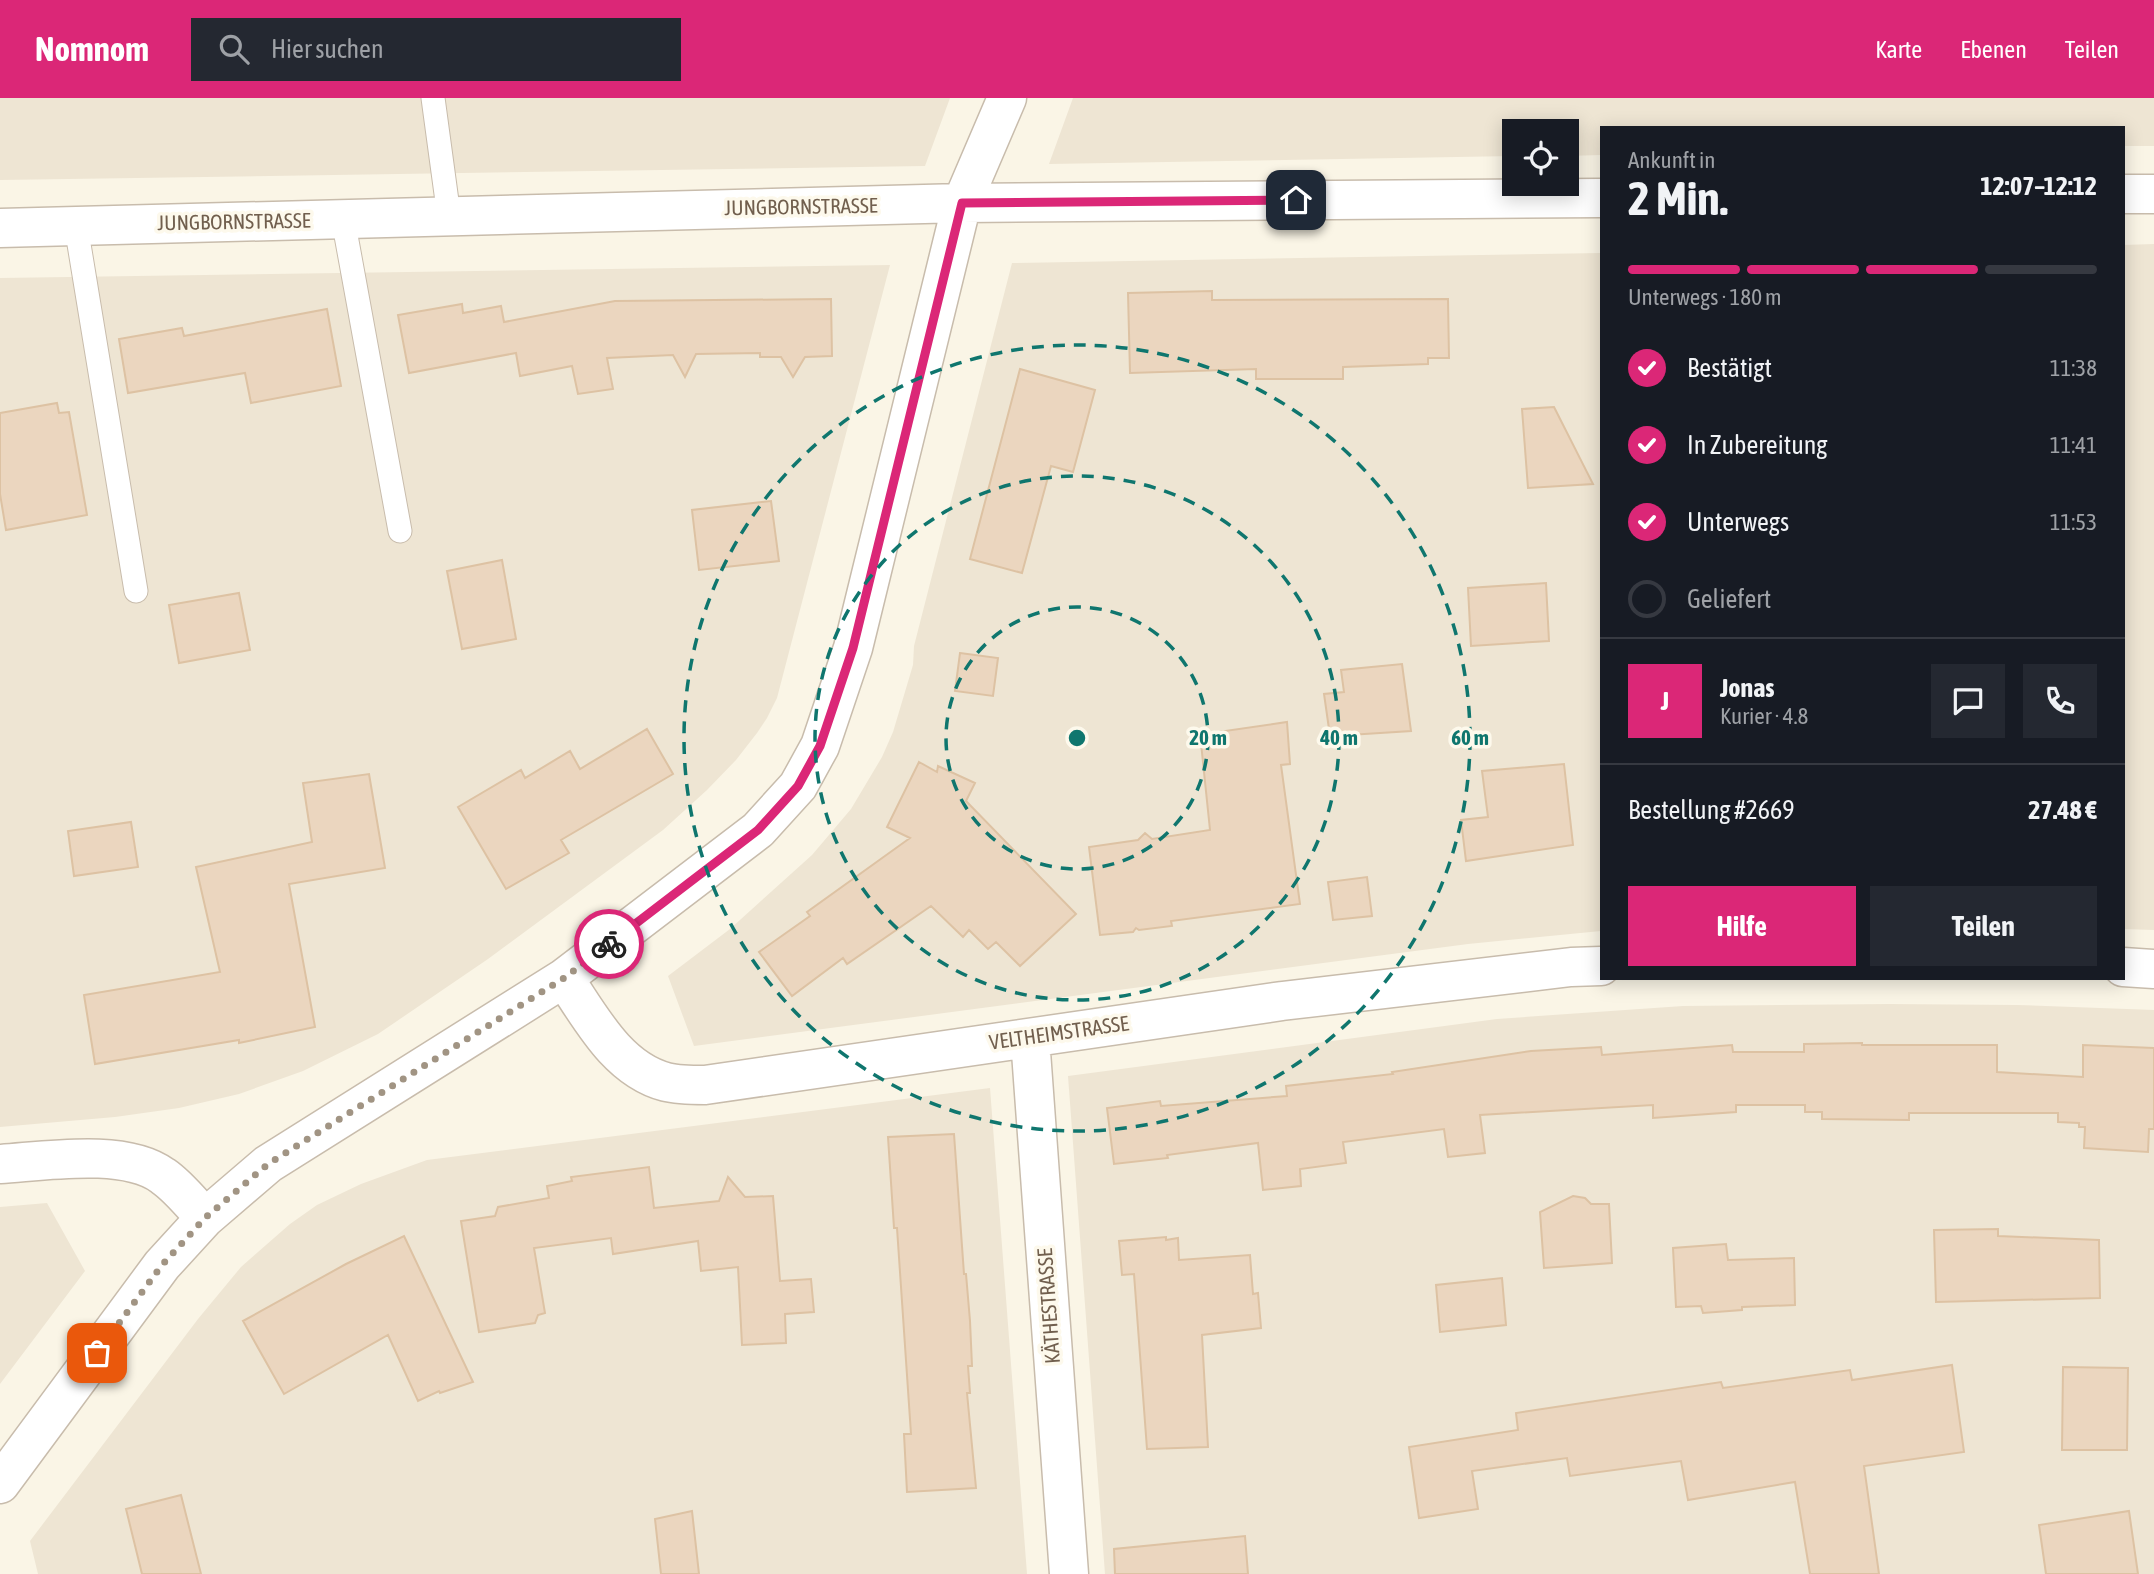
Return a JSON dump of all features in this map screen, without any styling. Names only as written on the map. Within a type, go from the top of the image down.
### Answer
[{"type":"street","points":[[0,1484],[162,1265],[205,1218],[268,1164],[564,978],[758,830],[798,786],[820,746],[853,648],[962,203],[1007,98]]},
{"type":"street","points":[[2125,194],[2154,194]]},
{"type":"street","name":"JUNGBORNSTRASSE","points":[[0,228],[962,203],[1600,198]]},
{"type":"street","name":"VELTHEIMSTRASSE","points":[[564,978],[621,1057],[641,1072],[667,1083],[705,1086],[1282,1001],[1571,967],[1600,966]]},
{"type":"street","points":[[2125,967],[2154,969]]},
{"type":"street","name":"KÄTHESTRASSE","points":[[1030,1038],[1069,1574]]},
{"type":"street","points":[[0,1164],[65,1159],[124,1160],[164,1176],[205,1218]]},
{"type":"lane","points":[[433,98],[449,216]]},
{"type":"lane","points":[[343,219],[400,531]]},
{"type":"lane","points":[[76,226],[136,591]]},
{"type":"shaded area","points":[[0,98],[950,98],[925,166],[0,180]]},
{"type":"shaded area","points":[[1073,98],[2154,98],[2154,146],[2125,146],[2125,126],[1600,126],[1600,155],[1579,156],[1579,119],[1502,119],[1502,156],[1049,164]]},
{"type":"shaded area","points":[[2154,244],[2154,930],[2125,929],[2125,245]]},
{"type":"shaded area","points":[[1600,253],[1600,931],[1468,944],[694,1046],[668,976],[730,929],[812,855],[851,809],[882,757],[893,732],[913,665],[914,646],[1012,263]]},
{"type":"shaded area","points":[[890,265],[777,698],[757,733],[707,790],[663,830],[488,959],[378,1034],[303,1071],[239,1094],[179,1108],[115,1117],[0,1127],[0,278]]},
{"type":"shaded area","points":[[1889,1004],[2154,1010],[2154,1574],[1105,1574],[1068,1076],[1497,1019],[1683,1006]]},
{"type":"shaded area","points":[[990,1088],[1027,1574],[38,1574],[30,1541],[198,1319],[241,1267],[290,1224],[317,1205],[361,1184],[427,1160]]},
{"type":"shaded area","points":[[47,1203],[85,1271],[0,1384],[0,1207]]},
{"type":"building","points":[[1212,291],[1212,300],[1448,299],[1449,358],[1428,358],[1428,364],[1343,367],[1343,379],[1256,379],[1256,369],[1130,373],[1128,293]]},
{"type":"building","points":[[831,299],[832,356],[805,357],[793,377],[781,357],[760,357],[760,353],[696,354],[685,377],[673,355],[607,358],[613,389],[578,394],[572,366],[520,376],[516,353],[409,373],[398,315],[462,304],[463,313],[501,306],[504,322],[615,301]]},
{"type":"building","points":[[327,309],[341,386],[251,403],[245,373],[128,393],[119,339],[182,328],[184,336]]},
{"type":"building","points":[[1020,369],[1095,390],[1073,472],[1051,466],[1022,573],[970,559]]},
{"type":"building","points":[[57,403],[59,413],[69,412],[87,515],[6,530],[0,494],[0,413]]},
{"type":"building","points":[[1554,407],[1593,484],[1528,488],[1522,409]]},
{"type":"building","points":[[771,501],[779,561],[699,570],[692,510]]},
{"type":"building","points":[[502,560],[516,639],[462,649],[447,571]]},
{"type":"building","points":[[1546,583],[1549,641],[1471,646],[1468,588]]},
{"type":"building","points":[[239,593],[250,650],[179,663],[169,605]]},
{"type":"building","points":[[960,653],[998,658],[993,696],[955,691]]},
{"type":"building","points":[[1402,664],[1411,731],[1330,736],[1324,694],[1344,692],[1341,670]]},
{"type":"building","points":[[1287,722],[1290,764],[1281,765],[1300,904],[1171,921],[1172,926],[1139,930],[1136,928],[1133,932],[1100,935],[1089,847],[1138,840],[1145,833],[1152,839],[1210,830],[1201,743],[1213,742],[1211,733]]},
{"type":"building","points":[[647,729],[673,774],[561,840],[569,853],[506,889],[458,807],[521,770],[525,778],[570,751],[580,769]]},
{"type":"building","points":[[919,762],[937,772],[938,766],[975,783],[966,801],[1076,914],[1020,966],[996,942],[988,949],[969,930],[963,937],[931,906],[847,964],[843,958],[792,996],[759,952],[810,916],[807,912],[910,838],[887,827]]},
{"type":"building","points":[[1564,764],[1573,845],[1466,861],[1461,820],[1488,817],[1482,771]]},
{"type":"building","points":[[369,774],[385,868],[289,884],[315,1027],[239,1043],[239,1040],[95,1064],[84,995],[220,972],[196,867],[312,842],[303,783]]},
{"type":"building","points":[[131,822],[138,867],[74,876],[68,831]]},
{"type":"building","points":[[1367,877],[1372,916],[1333,920],[1328,882]]},
{"type":"building","points":[[1804,1044],[1997,1045],[1997,1072],[2083,1077],[2083,1045],[2154,1048],[2154,1129],[2149,1129],[2148,1152],[2084,1148],[2085,1127],[2079,1127],[2079,1123],[2058,1122],[2058,1113],[1909,1113],[1909,1120],[1822,1119],[1822,1112],[1805,1112],[1805,1105],[1736,1105],[1736,1112],[1653,1118],[1653,1105],[1480,1115],[1485,1153],[1448,1157],[1444,1129],[1343,1142],[1346,1163],[1300,1169],[1301,1186],[1263,1190],[1258,1143],[1114,1164],[1107,1108],[1160,1101],[1161,1106],[1287,1096],[1286,1086],[1393,1074],[1392,1072],[1531,1051],[1601,1047],[1602,1055],[1732,1045],[1733,1052],[1804,1052]]},
{"type":"building","points":[[954,1134],[970,1321],[972,1366],[968,1366],[970,1393],[967,1393],[976,1488],[907,1492],[904,1434],[911,1434],[888,1137]]},
{"type":"building","points":[[649,1167],[654,1208],[719,1201],[728,1177],[745,1197],[773,1196],[780,1281],[811,1279],[814,1312],[785,1314],[786,1343],[742,1345],[738,1267],[701,1271],[698,1241],[613,1254],[611,1238],[534,1248],[545,1313],[538,1315],[535,1323],[479,1332],[461,1221],[495,1216],[498,1207],[549,1198],[547,1186],[572,1181],[571,1177]]},
{"type":"building","points":[[1573,1196],[1585,1198],[1591,1204],[1609,1204],[1612,1263],[1544,1268],[1540,1212]]},
{"type":"building","points":[[1998,1229],[1998,1236],[2099,1240],[2100,1298],[1936,1302],[1934,1230]]},
{"type":"building","points":[[404,1236],[473,1382],[440,1393],[439,1391],[418,1401],[388,1335],[284,1394],[243,1321],[346,1264]]},
{"type":"building","points":[[1166,1237],[1166,1240],[1178,1238],[1179,1260],[1250,1255],[1253,1294],[1258,1293],[1261,1328],[1202,1335],[1208,1447],[1147,1449],[1134,1274],[1122,1275],[1119,1241]]},
{"type":"building","points":[[1726,1244],[1728,1260],[1794,1258],[1795,1305],[1742,1307],[1742,1310],[1703,1313],[1701,1306],[1676,1307],[1673,1248]]},
{"type":"building","points":[[1502,1278],[1506,1325],[1440,1332],[1436,1285]]},
{"type":"building","points":[[1952,1365],[1964,1452],[1864,1466],[1879,1574],[1810,1574],[1795,1482],[1688,1500],[1681,1461],[1570,1476],[1567,1458],[1472,1471],[1478,1509],[1419,1518],[1409,1447],[1518,1430],[1516,1413],[1721,1382],[1723,1388],[1850,1370],[1852,1380]]},
{"type":"building","points":[[2063,1367],[2128,1368],[2127,1450],[2062,1450]]},
{"type":"building","points":[[181,1495],[201,1574],[142,1574],[126,1509]]},
{"type":"building","points":[[692,1511],[699,1574],[661,1574],[655,1519]]},
{"type":"building","points":[[2129,1511],[2138,1574],[2046,1574],[2039,1525]]},
{"type":"building","points":[[1245,1536],[1248,1574],[1115,1574],[1114,1549]]},
{"type":"way so far","points":[[97,1353],[162,1265],[205,1218],[268,1164],[564,978],[609,944]]},
{"type":"route","points":[[609,944],[758,830],[798,786],[820,746],[853,648],[962,203],[1296,200]]}]
